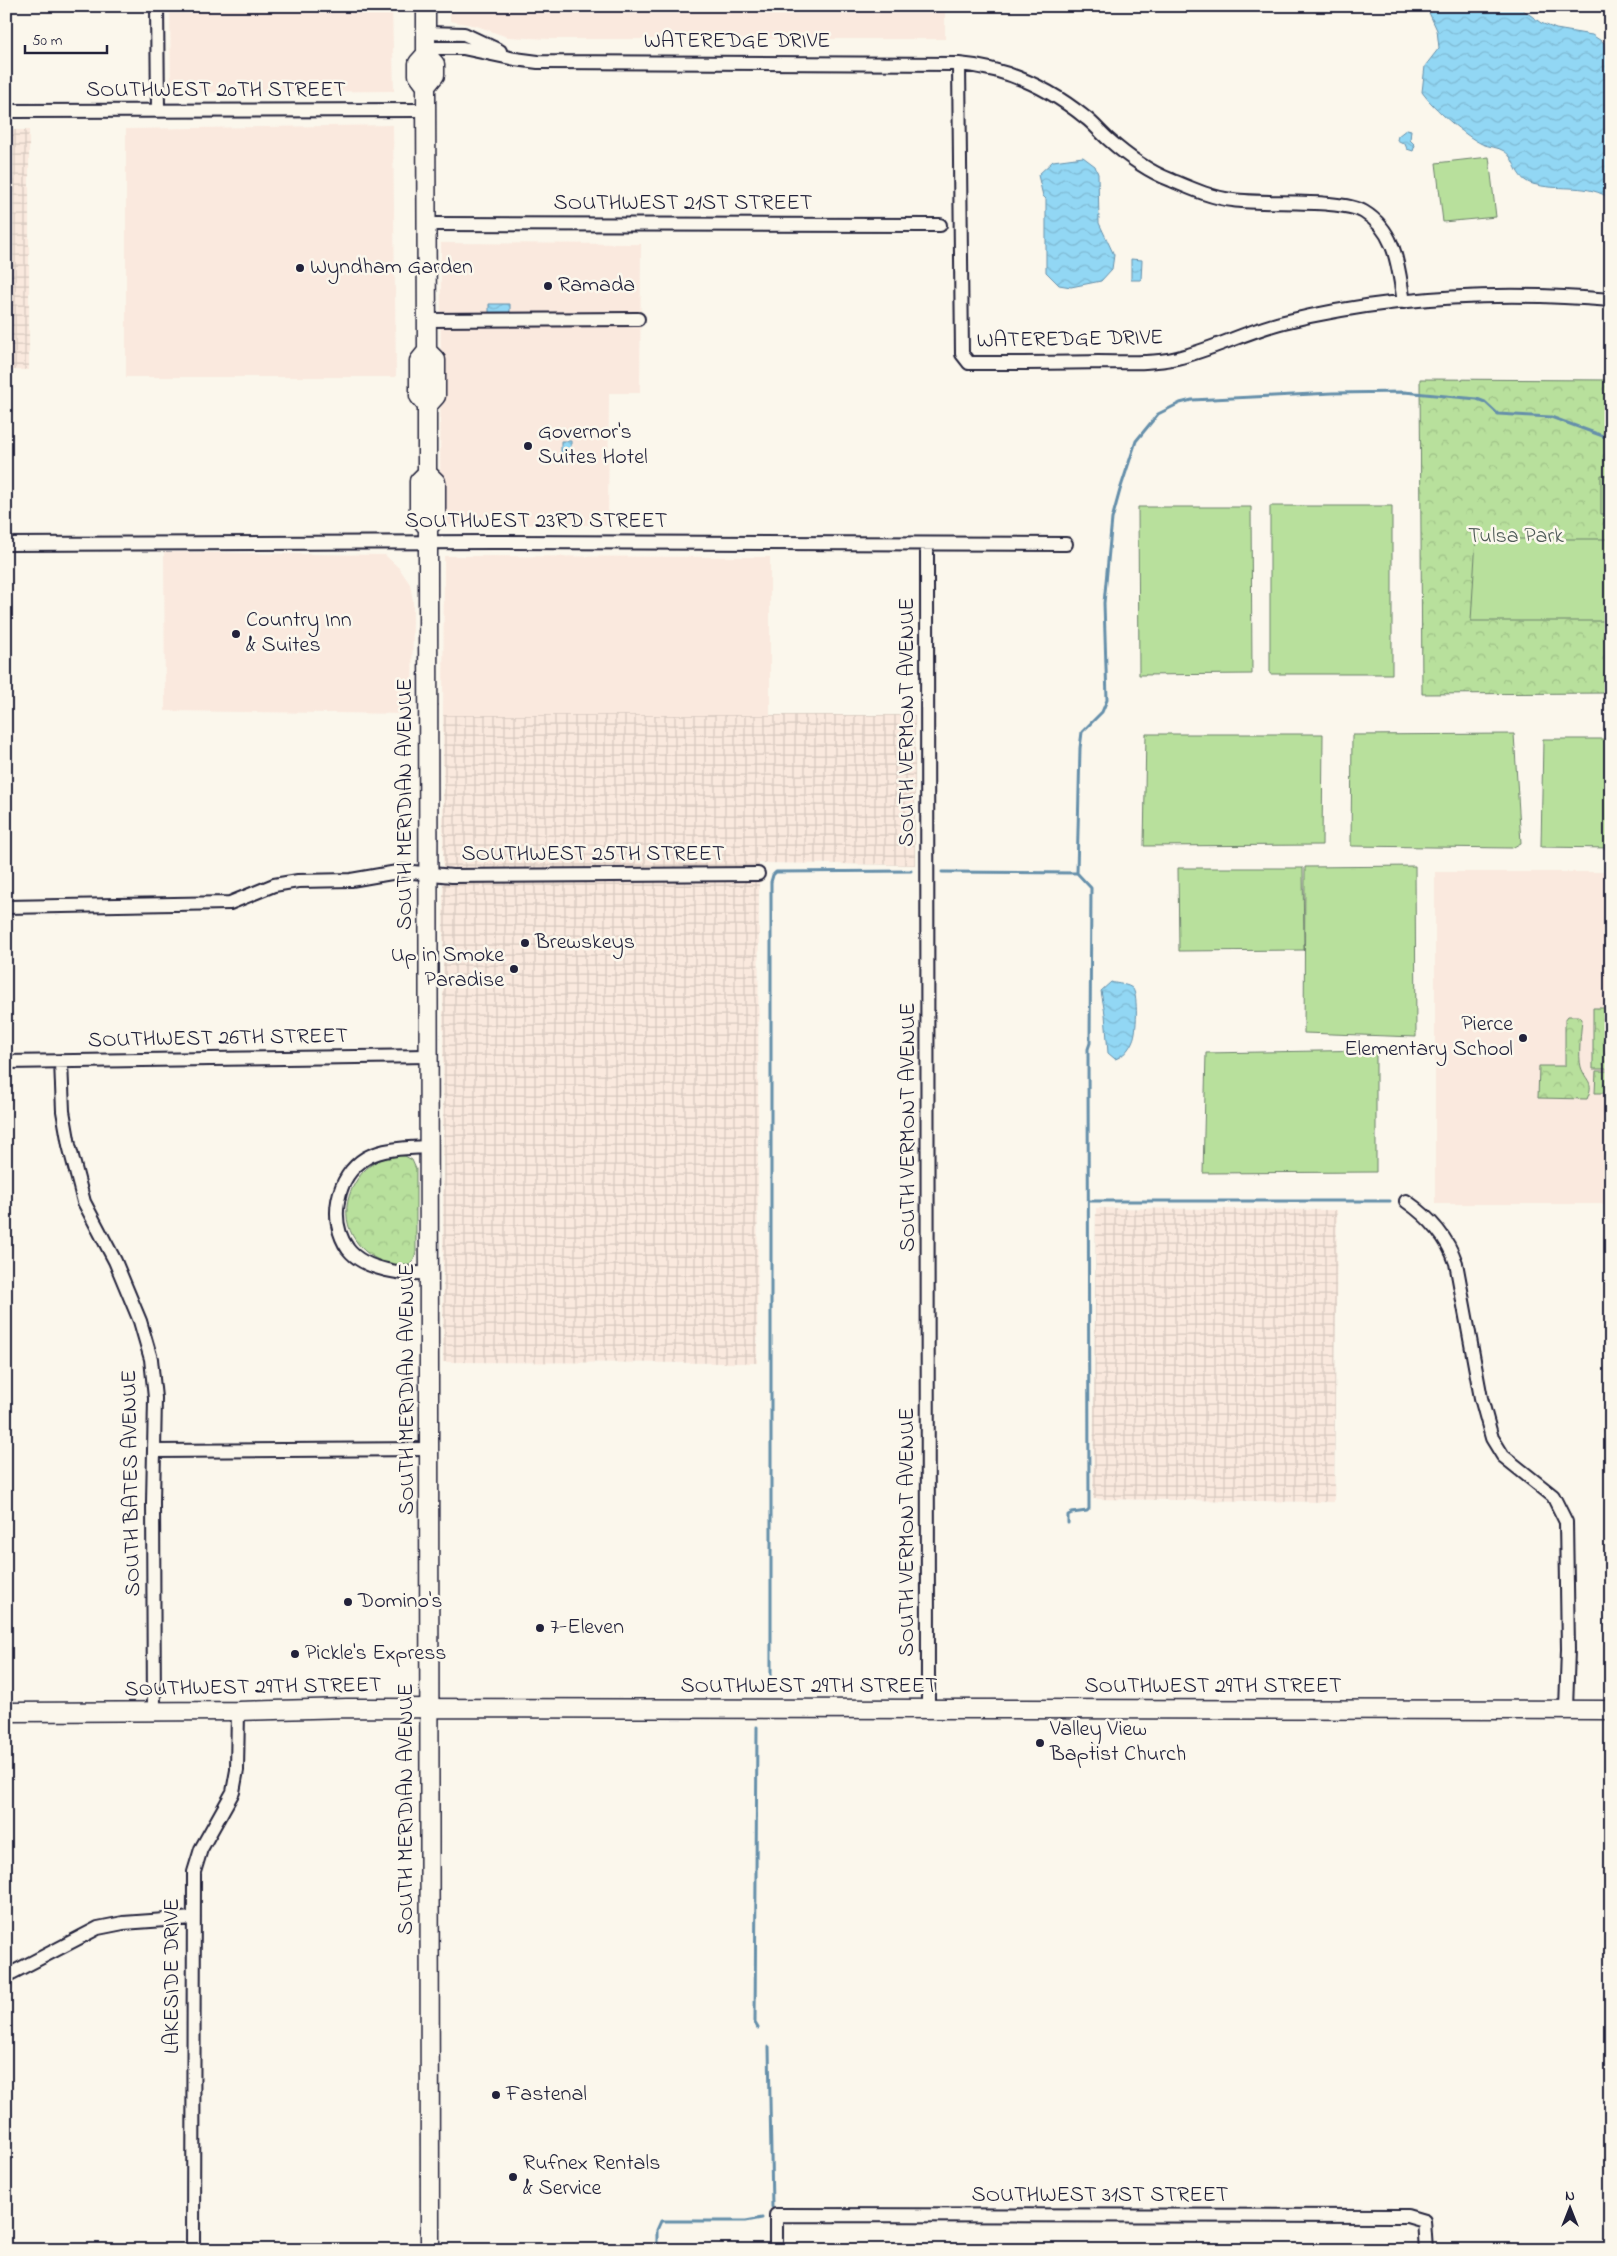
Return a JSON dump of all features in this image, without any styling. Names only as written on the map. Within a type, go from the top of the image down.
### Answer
[{"type":"main road","name":"SOUTH MERIDIAN AVENUE","points":[[426,6],[426,45],[418,63],[418,75],[426,86],[427,224],[427,351],[419,361],[419,396],[428,406],[427,473],[420,481],[419,517],[428,535],[430,2250]]},
{"type":"main road","name":"SOUTHWEST 29TH STREET","points":[[6,1712],[430,1708],[1611,1710]]},
{"type":"street","points":[[157,6],[158,110]]},
{"type":"street","name":"WATEREDGE DRIVE","points":[[426,45],[463,48],[538,62],[959,64],[999,70],[1024,78],[1071,106],[1138,164],[1169,180],[1231,200],[1323,204],[1349,207],[1364,212],[1388,232],[1395,249],[1404,302]]},
{"type":"street","name":"WATEREDGE DRIVE","points":[[959,64],[962,354],[969,363],[1142,362],[1177,358],[1261,327],[1323,313],[1404,302],[1494,295],[1560,295],[1611,300]]},
{"type":"street","name":"SOUTHWEST 20TH STREET","points":[[6,111],[426,110]]},
{"type":"street","name":"SOUTHWEST 21ST STREET","points":[[427,224],[940,225]]},
{"type":"street","points":[[427,320],[638,318]]},
{"type":"street","name":"SOUTHWEST 23RD STREET","points":[[6,544],[428,535],[927,544],[1066,544]]},
{"type":"street","name":"SOUTH VERMONT AVENUE","points":[[927,544],[928,1709]]},
{"type":"street","name":"SOUTHWEST 25TH STREET","points":[[6,906],[230,903],[274,885],[298,881],[351,880],[380,873],[403,871],[452,876],[758,874]]},
{"type":"street","name":"SOUTHWEST 26TH STREET","points":[[6,1062],[429,1056]]},
{"type":"street","name":"SOUTH BATES AVENUE","points":[[61,1061],[67,1136],[84,1202],[115,1261],[140,1320],[151,1359],[155,1398],[153,1502],[154,1712]]},
{"type":"street","points":[[429,1147],[396,1150],[367,1157],[350,1170],[340,1193],[336,1219],[348,1250],[372,1266],[405,1273],[430,1272]]},
{"type":"street","points":[[1406,1201],[1421,1206],[1451,1248],[1456,1263],[1481,1398],[1492,1438],[1503,1456],[1553,1496],[1566,1522],[1568,1649],[1566,1709]]},
{"type":"street","points":[[155,1451],[430,1449]]},
{"type":"street","name":"LAKESIDE DRIVE","points":[[193,2250],[194,1872],[201,1850],[233,1792],[237,1770],[238,1711]]},
{"type":"street","points":[[6,1976],[40,1960],[98,1928],[123,1923],[193,1918]]},
{"type":"street","name":"SOUTHWEST 31ST STREET","points":[[776,2250],[776,2215],[1407,2216],[1424,2221],[1426,2250]]},
{"type":"shaded area","points":[[170,6],[392,6],[394,91],[171,93]]},
{"type":"shaded area","points":[[450,6],[945,6],[945,39],[551,39],[507,37],[477,26],[450,21]]},
{"type":"shaded area","points":[[393,125],[396,377],[126,377],[126,129]]},
{"type":"shaded area","points":[[6,130],[29,130],[29,370],[6,370]]},
{"type":"shaded area","points":[[441,243],[641,244],[640,393],[609,393],[608,525],[440,525]]},
{"type":"shaded area","points":[[164,552],[385,555],[399,568],[410,584],[413,601],[412,714],[165,711]]},
{"type":"shaded area","points":[[444,556],[770,557],[770,715],[443,715]]},
{"type":"shaded area","points":[[443,715],[915,715],[915,865],[759,863],[757,1363],[443,1362]]},
{"type":"shaded area","name":"Pierce Elementary School","points":[[1435,872],[1611,872],[1611,1204],[1435,1204]]},
{"type":"shaded area","points":[[1096,1208],[1337,1210],[1334,1502],[1093,1499]]},
{"type":"green space","points":[[1489,157],[1496,217],[1443,222],[1436,163]]},
{"type":"green space","name":"Tulsa Park","points":[[1420,379],[1611,380],[1611,693],[1422,694]]},
{"type":"green space","points":[[1601,475],[1611,475],[1611,514],[1601,514]]},
{"type":"green space","points":[[1270,506],[1392,506],[1392,674],[1270,674]]},
{"type":"green space","points":[[1138,507],[1251,507],[1252,674],[1139,675]]},
{"type":"green space","points":[[1476,539],[1611,539],[1611,621],[1471,621]]},
{"type":"green space","points":[[1146,734],[1323,734],[1322,845],[1144,846]]},
{"type":"green space","points":[[1514,734],[1521,843],[1512,848],[1351,846],[1352,735]]},
{"type":"green space","points":[[1543,739],[1611,739],[1611,848],[1541,847]]},
{"type":"green space","points":[[1415,866],[1416,1037],[1304,1033],[1305,867]]},
{"type":"green space","points":[[1178,868],[1303,868],[1304,950],[1179,951]]},
{"type":"green space","points":[[1593,1008],[1611,1008],[1611,1069],[1593,1069]]},
{"type":"green space","points":[[1568,1016],[1578,1016],[1582,1019],[1580,1062],[1590,1085],[1587,1099],[1538,1098],[1539,1066],[1565,1066],[1565,1020]]},
{"type":"green space","points":[[1376,1050],[1376,1172],[1203,1173],[1206,1053]]},
{"type":"green space","points":[[1596,1071],[1611,1071],[1611,1093],[1595,1093]]},
{"type":"green space","points":[[394,1155],[405,1156],[412,1160],[416,1169],[416,1253],[408,1266],[402,1267],[386,1263],[364,1250],[356,1241],[347,1219],[349,1195],[362,1172],[382,1159]]},
{"type":"water","points":[[1426,6],[1518,6],[1541,23],[1556,29],[1592,35],[1609,46],[1611,199],[1602,194],[1584,189],[1546,187],[1529,183],[1520,175],[1512,160],[1504,151],[1475,140],[1458,128],[1434,106],[1422,92],[1425,66],[1439,48],[1437,30]]},
{"type":"water","points":[[1407,129],[1411,130],[1410,140],[1415,145],[1413,151],[1407,149],[1405,144],[1397,140],[1398,136]]},
{"type":"water","points":[[1083,157],[1095,166],[1098,174],[1099,223],[1114,255],[1112,269],[1101,281],[1071,287],[1059,285],[1046,272],[1046,199],[1043,196],[1038,175],[1053,161]]},
{"type":"water","points":[[1131,259],[1142,260],[1141,280],[1131,280]]},
{"type":"water","points":[[489,304],[510,304],[510,315],[489,315]]},
{"type":"water","points":[[561,441],[571,441],[571,460],[561,460]]},
{"type":"water","points":[[1111,982],[1126,985],[1133,989],[1136,1007],[1133,1040],[1126,1052],[1115,1059],[1108,1053],[1101,991]]},
{"type":"waterway","points":[[1068,1523],[1068,1515],[1089,1509],[1088,1049],[1090,1043],[1091,888],[1077,873],[1080,748],[1082,732],[1102,712],[1107,700],[1104,603],[1112,519],[1136,441],[1158,414],[1180,403],[1192,400],[1332,393],[1404,392],[1477,399],[1485,402],[1498,414],[1551,417],[1611,439]]},
{"type":"waterway","points":[[771,1692],[771,882],[776,872],[911,871]]},
{"type":"waterway","points":[[942,872],[1077,873]]},
{"type":"waterway","points":[[1089,1201],[1390,1201]]},
{"type":"waterway","points":[[757,1727],[755,2023],[758,2028]]},
{"type":"waterway","points":[[769,2047],[772,2207]]},
{"type":"waterway","points":[[657,2250],[657,2230],[661,2221],[746,2221],[762,2218]]},
{"type":"place","name":"Wyndham Garden","points":[[300,268]]},
{"type":"place","name":"Ramada","points":[[548,286]]},
{"type":"place","name":"Governor's Suites Hotel","points":[[528,446]]},
{"type":"place","name":"Country Inn & Suites","points":[[236,634]]},
{"type":"place","name":"Brewskeys","points":[[525,943]]},
{"type":"place","name":"Up in Smoke Paradise","points":[[514,969]]},
{"type":"place","name":"Pierce Elementary School","points":[[1523,1038]]},
{"type":"place","name":"Domino's","points":[[348,1602]]},
{"type":"place","name":"7-Eleven","points":[[540,1628]]},
{"type":"place","name":"Pickle's Express","points":[[295,1654]]},
{"type":"place","name":"Valley View Baptist Church","points":[[1040,1743]]},
{"type":"place","name":"Fastenal","points":[[496,2095]]},
{"type":"place","name":"Rufnex Rentals & Service","points":[[513,2177]]}]
